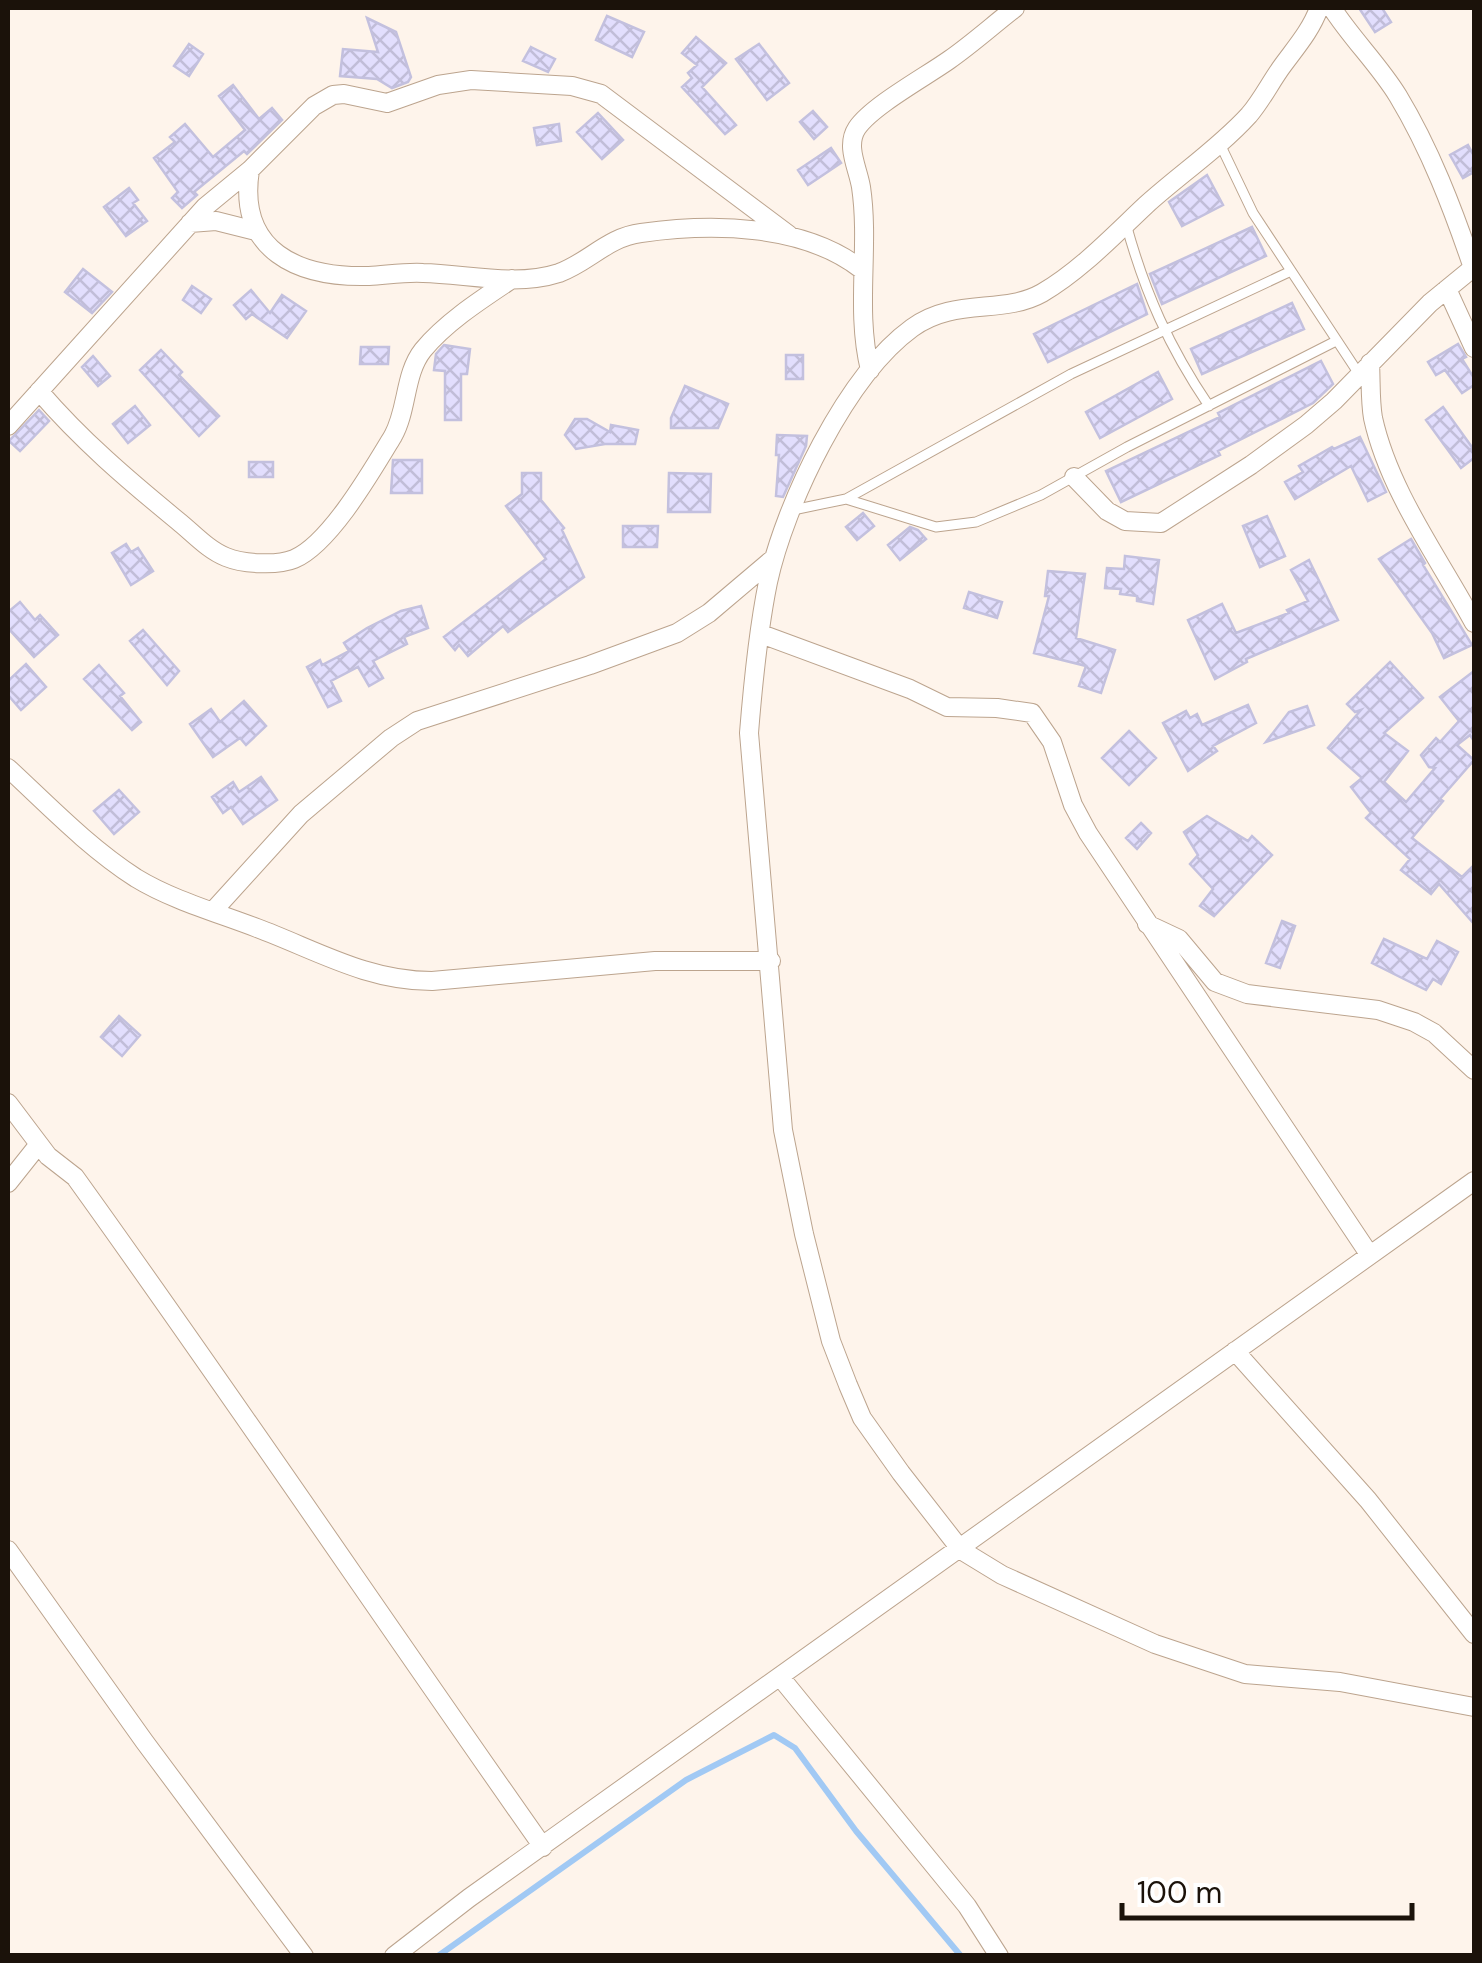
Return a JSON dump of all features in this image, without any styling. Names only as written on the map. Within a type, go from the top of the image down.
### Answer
[{"type":"street","points":[[870,370],[865,351],[861,269],[862,195],[852,150],[853,133],[867,117],[1015,8]]},
{"type":"street","points":[[1319,8],[1306,36],[1249,114],[1126,224],[1043,292],[1014,304],[960,308],[927,319],[894,344],[870,370],[833,424],[774,558],[750,733],[784,1130],[804,1234],[831,1341],[862,1418],[961,1550],[1002,1576],[1046,1596],[1155,1644],[1233,1671],[1340,1682],[1474,1707]]},
{"type":"street","points":[[1074,476],[1106,511],[1125,521],[1161,522],[1306,425],[1448,288],[1474,268],[1454,212],[1396,92],[1332,8]]},
{"type":"street","points":[[8,426],[190,224],[314,106],[333,96],[344,94],[386,103],[438,85],[471,80],[572,86],[601,94],[789,235]]},
{"type":"street","points":[[250,170],[248,208],[256,231],[271,251],[312,270],[512,279],[559,272],[613,240],[638,233],[742,229],[789,235],[835,250],[861,269]]},
{"type":"street","points":[[190,224],[216,222],[256,231]]},
{"type":"street","points":[[39,391],[70,428],[147,498],[216,552],[238,561],[294,559],[348,508],[394,434],[421,352],[512,279]]},
{"type":"street","points":[[1448,288],[1474,348]]},
{"type":"street","points":[[1365,370],[1382,449],[1407,504],[1474,623]]},
{"type":"street","points":[[213,911],[302,814],[391,738],[417,721],[590,665],[677,632],[709,613],[774,558]]},
{"type":"street","points":[[761,634],[910,689],[947,708],[1032,713],[1052,742],[1080,819],[1369,1254]]},
{"type":"street","points":[[8,768],[89,845],[139,880],[337,963],[404,981],[655,961],[771,961]]},
{"type":"street","points":[[1147,924],[1180,938],[1215,982],[1288,1000],[1378,1010],[1414,1022],[1434,1033],[1474,1070]]},
{"type":"street","points":[[8,1103],[48,1156],[75,1177],[543,1846]]},
{"type":"street","points":[[8,1183],[39,1144]]},
{"type":"street","points":[[394,1956],[1474,1181]]},
{"type":"street","points":[[1235,1351],[1368,1500],[1474,1634]]},
{"type":"street","points":[[8,1550],[304,1956]]},
{"type":"street","points":[[782,1678],[968,1906],[998,1956]]},
{"type":"lane","points":[[1219,142],[1253,213],[1289,272],[1336,341],[1365,370]]},
{"type":"lane","points":[[1126,224],[1139,272],[1163,332],[1208,406]]},
{"type":"lane","points":[[793,510],[846,499],[1071,374],[1289,272]]},
{"type":"lane","points":[[846,499],[917,523],[956,526],[1004,512],[1336,341]]},
{"type":"building","points":[[1359,8],[1382,8],[1391,22],[1375,32]]},
{"type":"building","points":[[607,16],[644,32],[632,57],[596,40]]},
{"type":"building","points":[[367,18],[396,32],[411,77],[408,82],[392,88],[377,79],[340,76],[343,49],[378,52]]},
{"type":"building","points":[[696,37],[726,63],[702,87],[736,125],[725,134],[682,87],[692,78],[688,73],[697,65],[682,53]]},
{"type":"building","points":[[189,44],[203,54],[189,76],[174,66]]},
{"type":"building","points":[[759,44],[789,83],[767,100],[736,59]]},
{"type":"building","points":[[531,47],[555,59],[548,72],[523,61]]},
{"type":"building","points":[[233,85],[259,119],[272,108],[282,120],[247,154],[244,151],[194,192],[197,195],[182,208],[172,198],[178,192],[154,158],[175,142],[170,137],[185,124],[213,157],[245,130],[219,96]]},
{"type":"building","points":[[813,111],[827,127],[814,139],[800,122]]},
{"type":"building","points":[[598,113],[623,140],[602,159],[577,132]]},
{"type":"building","points":[[559,124],[561,141],[537,145],[534,128]]},
{"type":"building","points":[[1468,145],[1474,156],[1474,172],[1463,178],[1450,155]]},
{"type":"building","points":[[831,148],[841,163],[808,185],[798,170]]},
{"type":"building","points":[[1207,175],[1223,205],[1182,226],[1169,202]]},
{"type":"building","points":[[129,188],[138,200],[133,203],[147,221],[126,236],[104,207]]},
{"type":"building","points":[[1252,227],[1266,256],[1162,304],[1150,274]]},
{"type":"building","points":[[83,269],[112,292],[92,313],[65,292]]},
{"type":"building","points":[[1137,284],[1147,314],[1048,362],[1034,334]]},
{"type":"building","points":[[192,286],[211,299],[201,313],[183,300]]},
{"type":"building","points":[[251,290],[270,313],[282,295],[306,311],[287,338],[252,314],[246,319],[234,305]]},
{"type":"building","points":[[1292,303],[1304,329],[1202,374],[1191,349]]},
{"type":"building","points":[[1458,344],[1474,378],[1474,385],[1462,393],[1445,370],[1436,375],[1428,362]]},
{"type":"building","points":[[444,345],[470,349],[467,374],[461,374],[461,420],[445,420],[445,371],[434,370],[436,354]]},
{"type":"building","points":[[361,347],[389,347],[388,364],[360,364]]},
{"type":"building","points":[[161,350],[219,416],[199,436],[140,370]]},
{"type":"building","points":[[786,355],[803,355],[803,379],[786,379]]},
{"type":"building","points":[[93,356],[110,376],[98,386],[82,367]]},
{"type":"building","points":[[1321,361],[1333,384],[1313,403],[1218,451],[1220,455],[1121,502],[1106,471],[1220,417],[1218,413]]},
{"type":"building","points":[[1158,372],[1172,399],[1100,438],[1086,412]]},
{"type":"building","points":[[685,386],[728,404],[718,428],[671,428],[671,418]]},
{"type":"building","points":[[135,406],[150,425],[128,443],[113,424]]},
{"type":"building","points":[[1443,407],[1474,450],[1474,458],[1461,468],[1426,420]]},
{"type":"building","points":[[39,410],[49,421],[20,451],[9,441]]},
{"type":"building","points":[[575,419],[587,419],[610,432],[611,425],[638,430],[635,444],[576,449],[565,435]]},
{"type":"building","points":[[777,435],[807,436],[783,497],[776,496]]},
{"type":"building","points":[[1360,437],[1386,492],[1368,501],[1351,466],[1295,499],[1285,482],[1303,472],[1299,466]]},
{"type":"building","points":[[393,460],[422,460],[422,493],[391,493]]},
{"type":"building","points":[[249,462],[273,462],[273,477],[249,477]]},
{"type":"building","points":[[522,473],[541,473],[541,500],[564,528],[584,577],[508,632],[503,626],[468,656],[459,645],[455,650],[444,637],[546,559],[506,506],[522,494]]},
{"type":"building","points":[[669,473],[711,474],[710,512],[668,512]]},
{"type":"building","points":[[863,513],[874,526],[857,540],[846,527]]},
{"type":"building","points":[[1267,516],[1285,556],[1260,567],[1243,526]]},
{"type":"building","points":[[623,526],[658,526],[657,547],[623,547]]},
{"type":"building","points":[[910,527],[926,539],[900,560],[888,545]]},
{"type":"building","points":[[1411,539],[1472,645],[1444,658],[1432,633],[1379,559]]},
{"type":"building","points":[[126,544],[131,552],[138,548],[153,571],[131,585],[112,553]]},
{"type":"building","points":[[1125,556],[1159,560],[1153,604],[1137,601],[1137,596],[1120,594],[1121,589],[1105,588],[1107,568],[1124,569]]},
{"type":"building","points":[[1309,560],[1338,620],[1246,659],[1247,662],[1215,679],[1188,620],[1222,604],[1236,633],[1289,613],[1287,610],[1308,601],[1291,570]]},
{"type":"building","points":[[1048,571],[1085,574],[1076,638],[1115,650],[1101,693],[1079,686],[1086,666],[1034,653],[1049,596],[1045,596]]},
{"type":"building","points":[[969,592],[1002,602],[997,618],[964,608]]},
{"type":"building","points":[[20,602],[35,620],[40,615],[58,635],[34,657],[8,628],[8,612]]},
{"type":"building","points":[[421,606],[428,628],[404,637],[407,644],[373,661],[383,678],[369,686],[358,667],[331,681],[341,701],[328,707],[307,667],[320,660],[322,665],[349,651],[344,643],[367,628]]},
{"type":"building","points":[[143,630],[179,671],[167,685],[130,641]]},
{"type":"building","points":[[1390,662],[1423,698],[1384,733],[1408,751],[1384,782],[1406,802],[1435,768],[1429,767],[1421,755],[1459,721],[1440,697],[1474,671],[1474,741],[1470,735],[1457,745],[1474,760],[1412,838],[1462,877],[1474,865],[1474,924],[1439,884],[1431,894],[1401,870],[1410,859],[1366,818],[1371,813],[1351,787],[1362,778],[1328,748],[1361,710],[1355,712],[1347,704]]},
{"type":"building","points":[[26,664],[46,687],[21,710],[8,695],[8,681]]},
{"type":"building","points":[[99,665],[124,693],[120,696],[141,722],[132,730],[84,679]]},
{"type":"building","points":[[244,701],[266,726],[246,745],[240,738],[213,757],[190,724],[211,709],[220,722]]},
{"type":"building","points":[[1248,705],[1256,723],[1213,746],[1217,751],[1188,771],[1163,723],[1186,711],[1190,718],[1197,714],[1202,725]]},
{"type":"building","points":[[1307,706],[1314,725],[1266,742],[1289,712]]},
{"type":"building","points":[[1129,731],[1156,758],[1129,785],[1102,758]]},
{"type":"building","points":[[261,777],[277,800],[243,824],[231,807],[223,813],[212,797],[233,782],[239,792]]},
{"type":"building","points":[[119,790],[139,812],[114,834],[94,811]]},
{"type":"building","points":[[1207,816],[1248,841],[1252,836],[1272,855],[1214,916],[1200,906],[1213,889],[1190,864],[1198,855],[1184,832]]},
{"type":"building","points":[[1141,823],[1151,833],[1137,849],[1126,838]]},
{"type":"building","points":[[1282,921],[1295,926],[1280,968],[1266,963]]},
{"type":"building","points":[[1384,939],[1427,959],[1437,941],[1458,952],[1441,984],[1433,979],[1426,990],[1372,963]]},
{"type":"building","points":[[119,1016],[140,1035],[122,1056],[101,1037]]},
{"type":"waterway","points":[[438,1956],[686,1780],[774,1735],[795,1748],[856,1831],[961,1956]]}]
